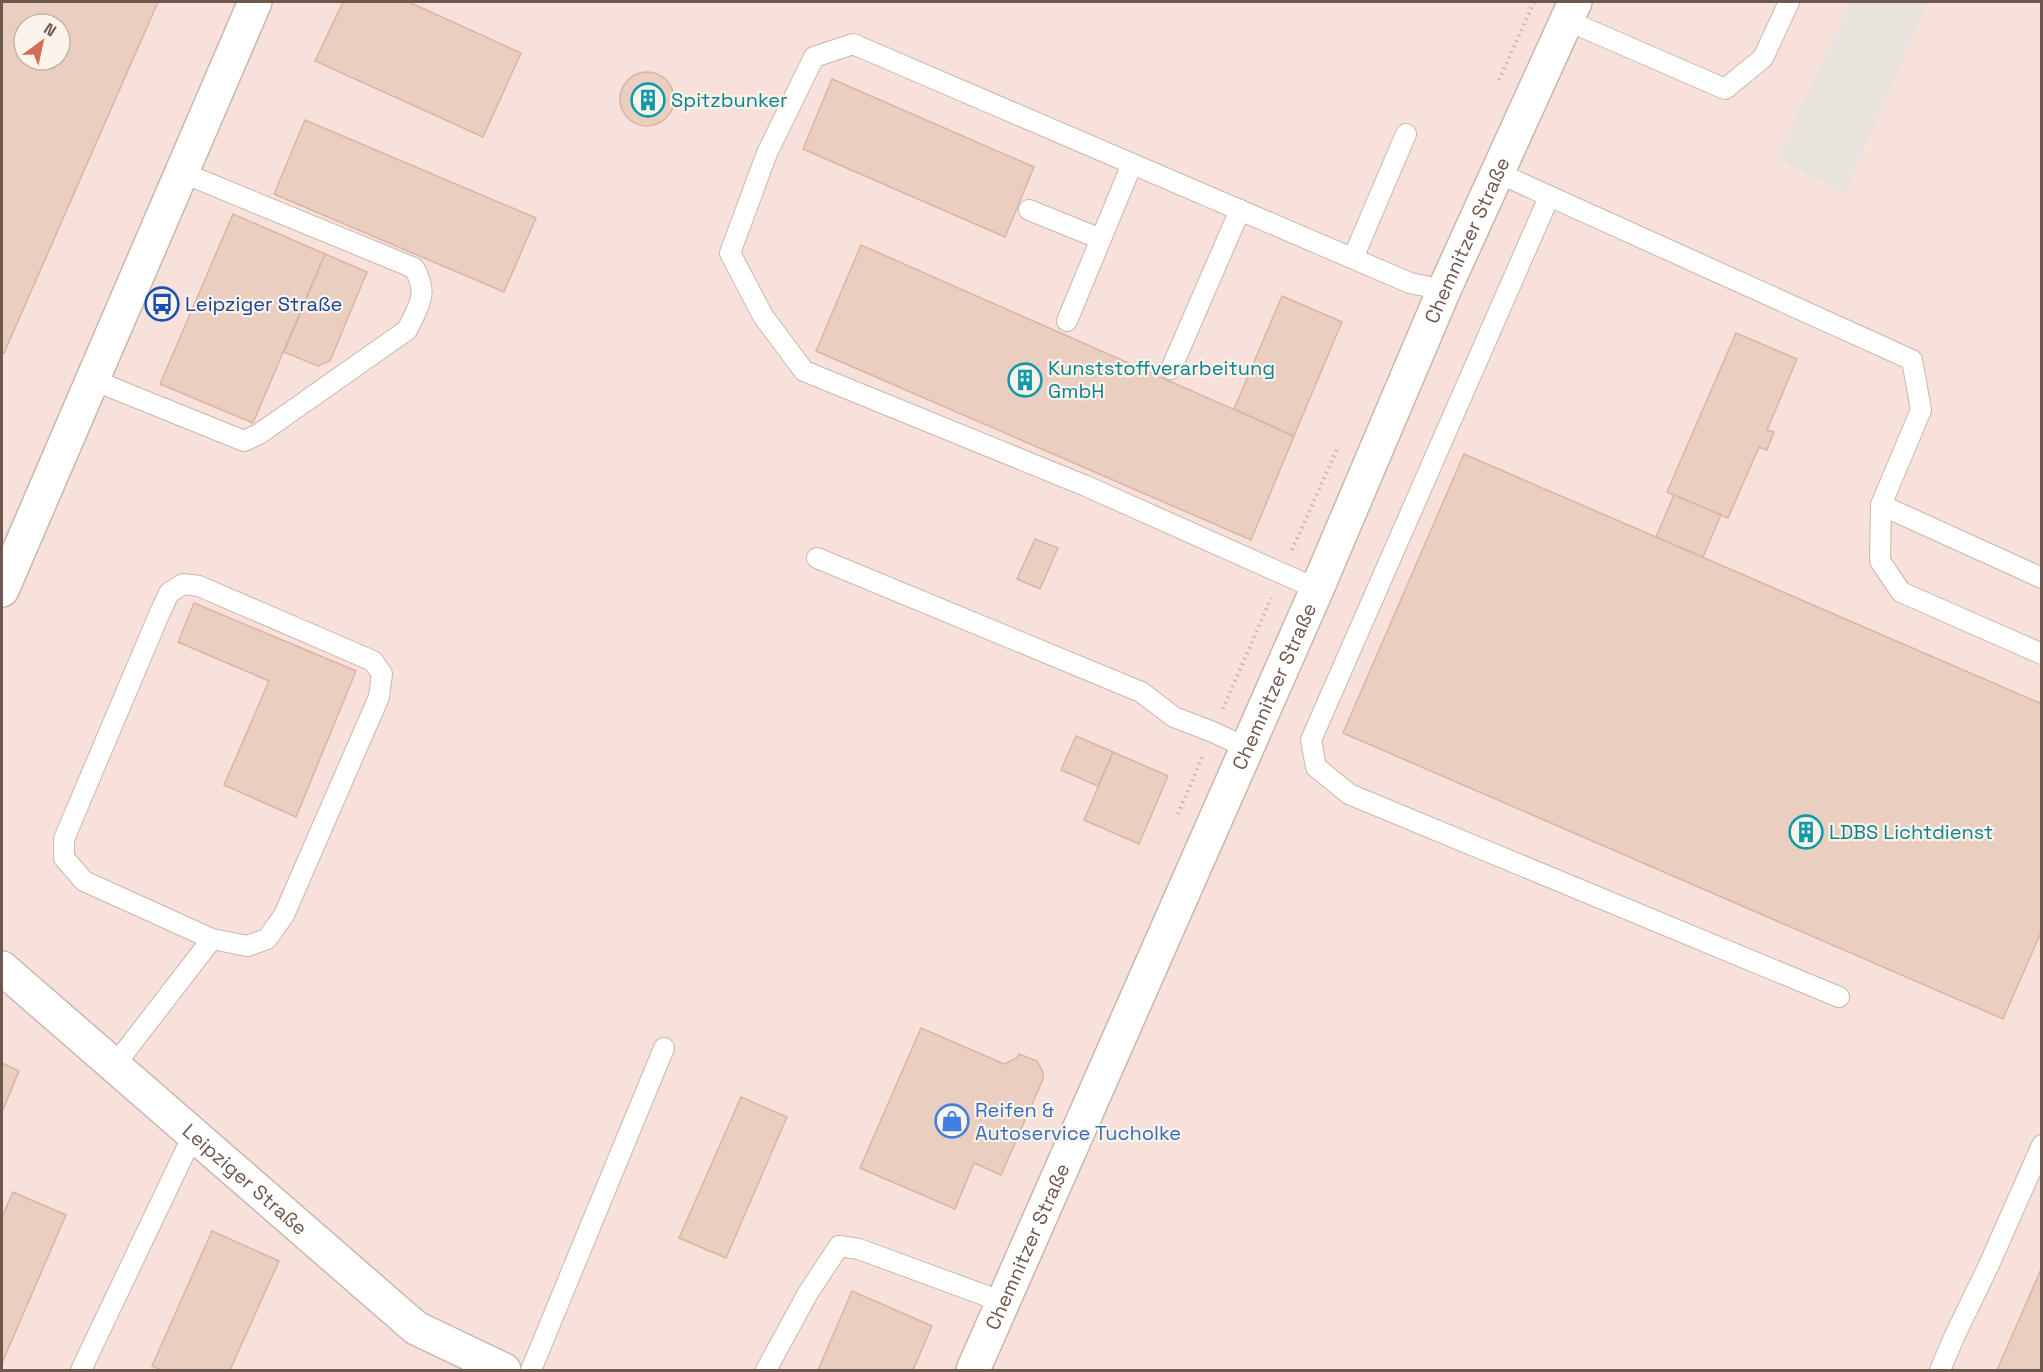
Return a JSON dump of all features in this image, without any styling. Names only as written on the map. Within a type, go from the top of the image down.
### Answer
[{"type":"street","points":[[2,590],[255,2]]},
{"type":"street","name":"Chemnitzer Straße","points":[[973,1371],[1317,589],[1444,290],[1570,11]]},
{"type":"street","name":"Leipziger Straße","points":[[2,968],[416,1328],[504,1371]]},
{"type":"lane","points":[[1570,11],[1725,89],[1763,58],[1789,2]]},
{"type":"lane","points":[[1317,589],[1086,486],[804,371],[763,316],[730,253],[767,153],[814,57],[854,44],[1410,283],[1444,290]]},
{"type":"lane","points":[[1353,258],[1406,134]]},
{"type":"lane","points":[[1067,321],[1132,164]]},
{"type":"lane","points":[[93,380],[244,441],[259,434],[407,330],[418,307],[423,295],[421,280],[414,268],[181,172]]},
{"type":"lane","points":[[1496,172],[1912,360],[1921,410],[1881,505],[1880,561],[1901,592],[2042,654]]},
{"type":"lane","points":[[1549,197],[1311,740],[1316,767],[1349,794],[1839,996]]},
{"type":"lane","points":[[1029,210],[1101,239]]},
{"type":"lane","points":[[1171,369],[1240,210]]},
{"type":"lane","points":[[1881,505],[2042,578]]},
{"type":"lane","points":[[817,558],[1141,692],[1174,717],[1247,748]]},
{"type":"lane","points":[[183,584],[199,586],[373,661],[382,674],[379,698],[284,915],[267,939],[248,946],[212,939],[84,881],[64,858],[64,839],[161,610],[169,593],[183,584]]},
{"type":"lane","points":[[114,1065],[212,939]]},
{"type":"lane","points":[[531,1371],[664,1048]]},
{"type":"lane","points":[[81,1371],[193,1135]]},
{"type":"lane","points":[[1940,1371],[1954,1335],[1988,1267],[2042,1145]]},
{"type":"lane","points":[[766,1371],[808,1293],[839,1246],[859,1249],[1003,1302]]},
{"type":"shaded area","points":[[2,2],[2041,2],[2041,1370],[2,1370]]},
{"type":"shaded area","points":[[1850,2],[1928,2],[1845,194],[1777,158]]},
{"type":"building","points":[[2,2],[158,2],[4,353],[2,352]]},
{"type":"building","points":[[343,2],[409,2],[521,53],[483,137],[315,61]]},
{"type":"building","name":"Spitzbunker","points":[[647,72],[657,74],[666,80],[672,89],[674,99],[672,109],[666,118],[657,124],[647,126],[637,124],[628,118],[622,109],[620,99],[622,89],[628,80],[637,74]]},
{"type":"building","points":[[832,79],[1034,167],[1005,237],[803,149]]},
{"type":"building","points":[[305,120],[536,218],[504,292],[274,194]]},
{"type":"building","points":[[233,214],[325,254],[253,423],[160,384]]},
{"type":"building","name":"Kunststoffverarbeitung GmbH","points":[[861,245],[1294,436],[1251,540],[816,351]]},
{"type":"building","points":[[325,254],[367,272],[330,361],[318,366],[284,352]]},
{"type":"building","name":"Kunststoffverarbeitung GmbH","points":[[1282,296],[1342,322],[1294,436],[1234,409]]},
{"type":"building","points":[[1736,333],[1797,359],[1767,430],[1774,432],[1767,450],[1759,447],[1728,518],[1667,492]]},
{"type":"building","name":"LDBS Lichtdienst","points":[[1464,454],[2042,704],[2042,930],[2003,1019],[1343,733]]},
{"type":"building","points":[[1674,495],[1721,515],[1703,557],[1656,537]]},
{"type":"building","points":[[1035,539],[1058,548],[1040,589],[1017,579]]},
{"type":"building","points":[[194,603],[356,671],[296,817],[224,785],[269,681],[178,642]]},
{"type":"building","points":[[1076,736],[1113,752],[1098,786],[1061,770]]},
{"type":"building","points":[[1113,752],[1168,776],[1139,844],[1084,820]]},
{"type":"building","name":"Reifen & Autoservice Tucholke","points":[[921,1028],[1004,1064],[1017,1058],[1019,1054],[1037,1061],[1043,1072],[1043,1079],[1001,1175],[974,1163],[955,1209],[860,1168]]},
{"type":"building","points":[[2,1063],[19,1071],[2,1112]]},
{"type":"building","points":[[741,1097],[787,1117],[726,1258],[679,1238]]},
{"type":"building","points":[[13,1192],[66,1215],[2,1363],[2,1217]]},
{"type":"building","points":[[212,1231],[279,1261],[230,1370],[162,1370],[152,1366]]},
{"type":"building","points":[[2042,1267],[2042,1370],[1997,1370]]},
{"type":"building","points":[[852,1291],[932,1326],[913,1370],[818,1370]]},
{"type":"place","name":"Spitzbunker","points":[[648,100]]},
{"type":"place","name":"Leipziger Straße","points":[[162,304]]},
{"type":"place","name":"Kunststoffverarbeitung GmbH","points":[[1025,380]]},
{"type":"place","name":"LDBS Lichtdienst","points":[[1806,832]]},
{"type":"place","name":"Reifen & Autoservice Tucholke","points":[[952,1121]]}]
